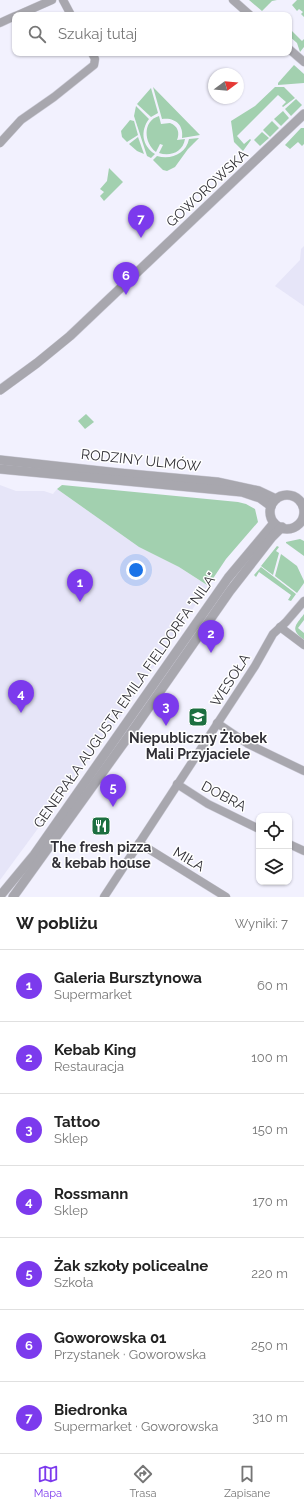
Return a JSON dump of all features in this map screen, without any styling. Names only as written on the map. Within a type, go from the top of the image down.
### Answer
[{"type":"street","points":[[25,12],[52,0]]},
{"type":"street","points":[[63,0],[69,12]]},
{"type":"street","points":[[233,0],[247,12]]},
{"type":"street","points":[[0,23],[12,18]]},
{"type":"street","points":[[292,52],[304,62]]},
{"type":"street","points":[[0,143],[21,120],[94,66],[95,59],[94,56]]},
{"type":"street","name":"GOWOROWSKA","points":[[0,390],[37,363],[70,336],[304,115]]},
{"type":"street","name":"RODZINY ULMÓW","points":[[0,460],[119,474],[217,482],[259,491],[274,502]]},
{"type":"street","name":"RODZINY ULMÓW","points":[[0,469],[242,492],[274,502]]},
{"type":"street","points":[[294,527],[304,518],[301,495],[285,495],[274,502],[271,515],[278,525],[286,528],[294,527],[304,530]]},
{"type":"street","name":"GENERAŁA AUGUSTA EMILA FIELDORFA \"NILA\"","points":[[0,896],[38,849],[228,578],[278,525]]},
{"type":"street","name":"GENERAŁA AUGUSTA EMILA FIELDORFA \"NILA\"","points":[[13,897],[122,746],[230,591],[272,537],[278,525]]},
{"type":"street","name":"WESOŁA","points":[[104,897],[255,666],[273,634],[286,622],[304,601]]},
{"type":"street","points":[[280,627],[304,645]]},
{"type":"street","points":[[217,723],[248,744],[304,771]]},
{"type":"street","name":"DOBRA","points":[[177,784],[208,804],[256,828]]},
{"type":"street","name":"MIŁA","points":[[139,843],[226,897]]},
{"type":"street","points":[[292,845],[304,851]]},
{"type":"shaded area","points":[[304,246],[304,306],[275,286],[300,260],[301,249]]},
{"type":"shaded area","points":[[0,485],[16,491],[44,491],[53,494],[57,489],[139,547],[179,567],[208,586],[120,717],[0,880]]},
{"type":"green space","points":[[249,0],[277,0],[272,1],[262,11]]},
{"type":"green space","points":[[297,0],[304,0],[304,17],[301,14],[303,12],[299,9],[297,11],[292,5]]},
{"type":"green space","points":[[292,31],[302,41],[304,39],[304,47],[300,52],[297,43],[292,39]]},
{"type":"green space","points":[[294,65],[304,74],[304,83],[278,85],[278,83]]},
{"type":"green space","points":[[153,87],[200,135],[182,138],[182,129],[178,123],[171,119],[162,119]]},
{"type":"green space","points":[[275,87],[284,87],[295,98],[283,107],[282,106],[286,102],[278,95],[237,136],[244,144],[250,139],[251,140],[243,151],[234,142],[231,121],[255,106]]},
{"type":"green space","points":[[151,88],[158,113],[151,117],[137,104]]},
{"type":"green space","points":[[296,99],[302,105],[291,116],[285,109]]},
{"type":"green space","points":[[136,106],[149,119],[144,128],[144,138],[147,147],[155,154],[151,158],[147,156],[134,116]]},
{"type":"green space","points":[[283,111],[289,118],[281,126],[274,119]]},
{"type":"green space","points":[[159,116],[161,124],[170,123],[177,128],[177,140],[185,139],[182,147],[172,154],[159,153],[163,145],[160,144],[156,152],[152,148],[147,138],[147,127],[153,119]]},
{"type":"green space","points":[[130,120],[134,121],[138,135],[127,142],[122,137],[121,131]]},
{"type":"green space","points":[[272,121],[279,128],[270,137],[263,130]]},
{"type":"green space","points":[[301,128],[304,128],[304,144],[302,146],[298,142],[290,149],[285,145]]},
{"type":"green space","points":[[262,132],[269,138],[260,146],[254,140]]},
{"type":"green space","points":[[138,137],[144,154],[137,151],[129,144]]},
{"type":"green space","points":[[199,138],[188,149],[175,167],[167,171],[163,170],[153,160],[157,156],[167,157],[177,155],[185,149],[189,139]]},
{"type":"green space","points":[[109,168],[123,182],[104,201],[100,196],[104,192],[100,189],[107,181]]},
{"type":"green space","points":[[86,414],[94,422],[85,429],[78,421]]},
{"type":"green space","points":[[62,485],[238,502],[255,509],[258,522],[226,559],[210,583],[207,585],[179,567],[139,547],[57,489]]},
{"type":"green space","points":[[300,539],[304,541],[304,556],[286,543]]},
{"type":"green space","points":[[277,546],[279,547],[276,551],[279,553],[273,575],[261,566]]},
{"type":"green space","points":[[281,554],[297,566],[304,581],[297,593],[275,576]]},
{"type":"green space","points":[[261,567],[296,594],[291,601],[288,600],[291,595],[259,572],[256,577],[254,575]]},
{"type":"green space","points":[[304,614],[304,620],[298,628],[304,633],[304,640],[297,633],[295,627]]},
{"type":"place","name":"Biedronka","points":[[141,238]]},
{"type":"place","name":"Goworowska 01","points":[[126,295]]},
{"type":"place","name":"Galeria Bursztynowa","points":[[80,602]]},
{"type":"place","name":"Kebab King","points":[[211,653]]},
{"type":"place","name":"Rossmann","points":[[21,713]]},
{"type":"place","name":"Niepubliczny Żłobek Mali Przyjaciele","points":[[198,717]]},
{"type":"place","name":"Tattoo","points":[[166,726]]},
{"type":"place","name":"Żak szkoły policealne","points":[[113,807]]},
{"type":"place","name":"The fresh pizza & kebab house","points":[[101,826]]}]
